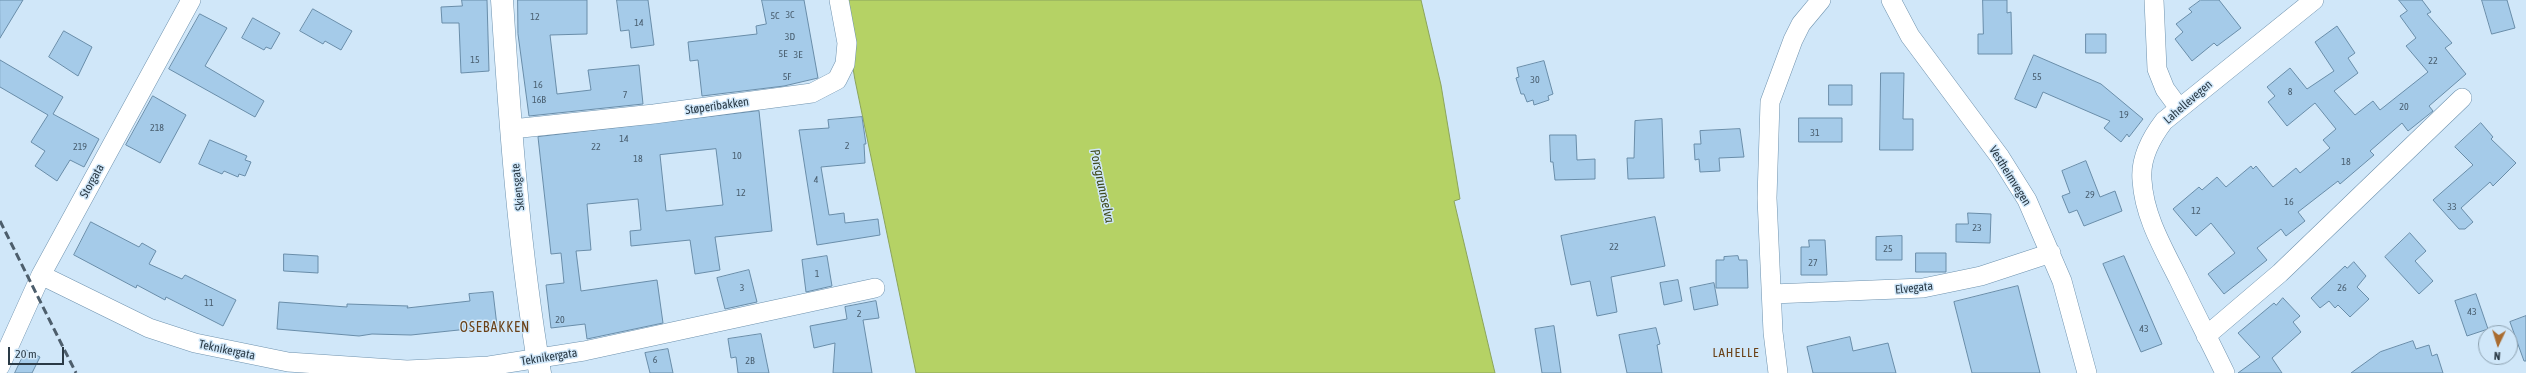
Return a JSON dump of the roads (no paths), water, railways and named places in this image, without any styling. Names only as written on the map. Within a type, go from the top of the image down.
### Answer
[{"type":"street","name":"Storgata","points":[[0,366],[5,338],[191,0]]},
{"type":"street","name":"Skiensgate","points":[[502,0],[512,129],[538,365]]},
{"type":"street","name":"Støperibakken","points":[[512,129],[654,114],[812,93],[837,80],[845,64],[847,42],[839,0]]},
{"type":"street","points":[[1778,373],[1773,332],[1767,198],[1770,102],[1793,40],[1801,24],[1821,0]]},
{"type":"street","name":"Vestheimvegen","points":[[1891,0],[1910,36],[2000,157],[2027,200],[2062,281],[2087,373]]},
{"type":"street","points":[[2154,0],[2157,69],[2165,90],[2179,108]]},
{"type":"street","name":"Lahellevegen","points":[[2225,373],[2158,238],[2148,212],[2142,180],[2143,162],[2148,145],[2156,131],[2179,108],[2314,0]]},
{"type":"street","points":[[2206,336],[2280,273],[2462,98]]},
{"type":"street","name":"Elvegata","points":[[1772,294],[1924,288],[1987,274],[2051,253]]},
{"type":"street","name":"Teknikergata","points":[[41,275],[149,328],[195,343],[288,362],[407,370],[538,365],[584,351],[875,288]]},
{"type":"water","name":"Porsgrunnselva","points":[[842,0],[1421,0],[1441,85],[1460,199],[1454,201],[1495,373],[916,373],[855,80]]},
{"type":"railway","points":[[0,221],[76,373]]},
{"type":"district","name":"OSEBAKKEN","points":[[495,328]]},
{"type":"district","name":"LAHELLE","points":[[1736,353]]}]
